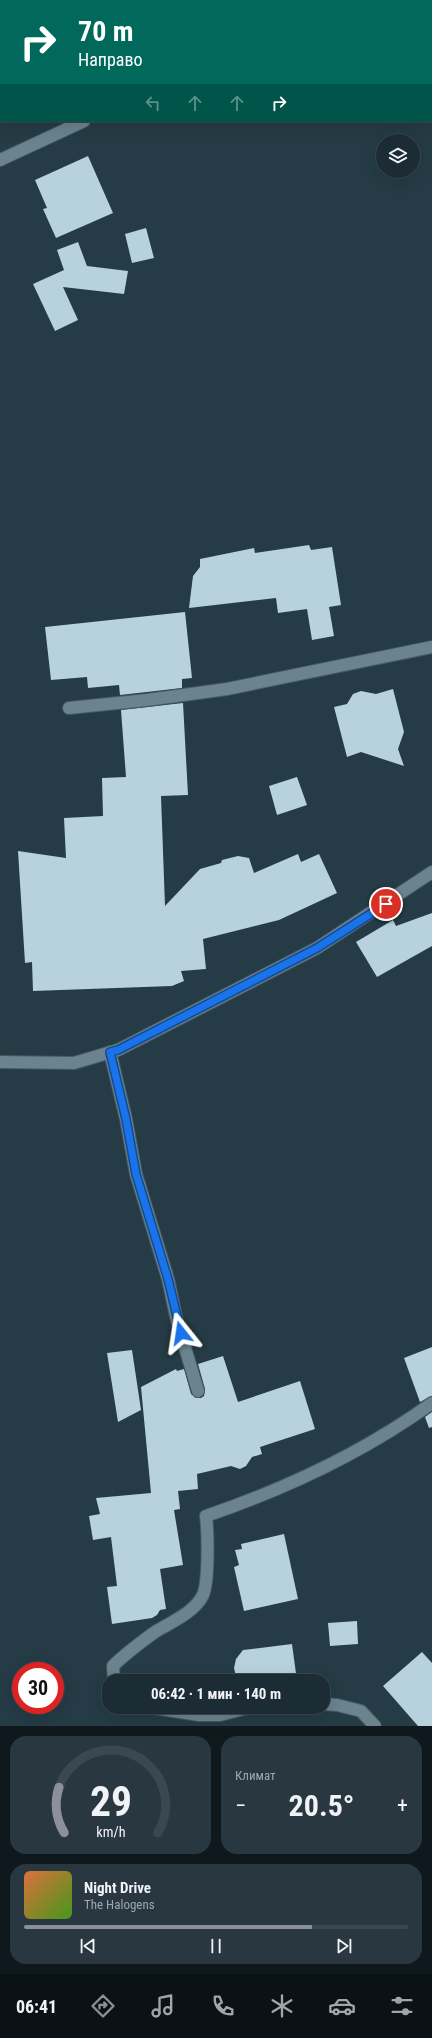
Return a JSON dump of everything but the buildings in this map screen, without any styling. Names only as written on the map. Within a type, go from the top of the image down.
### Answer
[{"type":"street","points":[[0,160],[82,122]]},
{"type":"street","points":[[69,708],[147,700],[227,689],[432,647]]},
{"type":"street","points":[[0,1062],[74,1063],[118,1050],[317,948],[386,904],[432,872]]},
{"type":"street","points":[[110,1052],[126,1119],[136,1174],[168,1279],[177,1321],[198,1390]]},
{"type":"street","points":[[113,1674],[112,1666],[126,1652],[190,1610],[202,1597],[206,1586],[208,1534],[206,1516],[242,1504],[324,1467],[399,1427],[432,1403]]},
{"type":"street","points":[[330,1704],[337,1704],[361,1710],[375,1726]]},
{"type":"street","points":[[194,1714],[218,1721],[234,1714]]},
{"type":"route","points":[[181,1333],[168,1279],[136,1174],[126,1119],[110,1052],[118,1050],[317,948],[386,904]]}]
